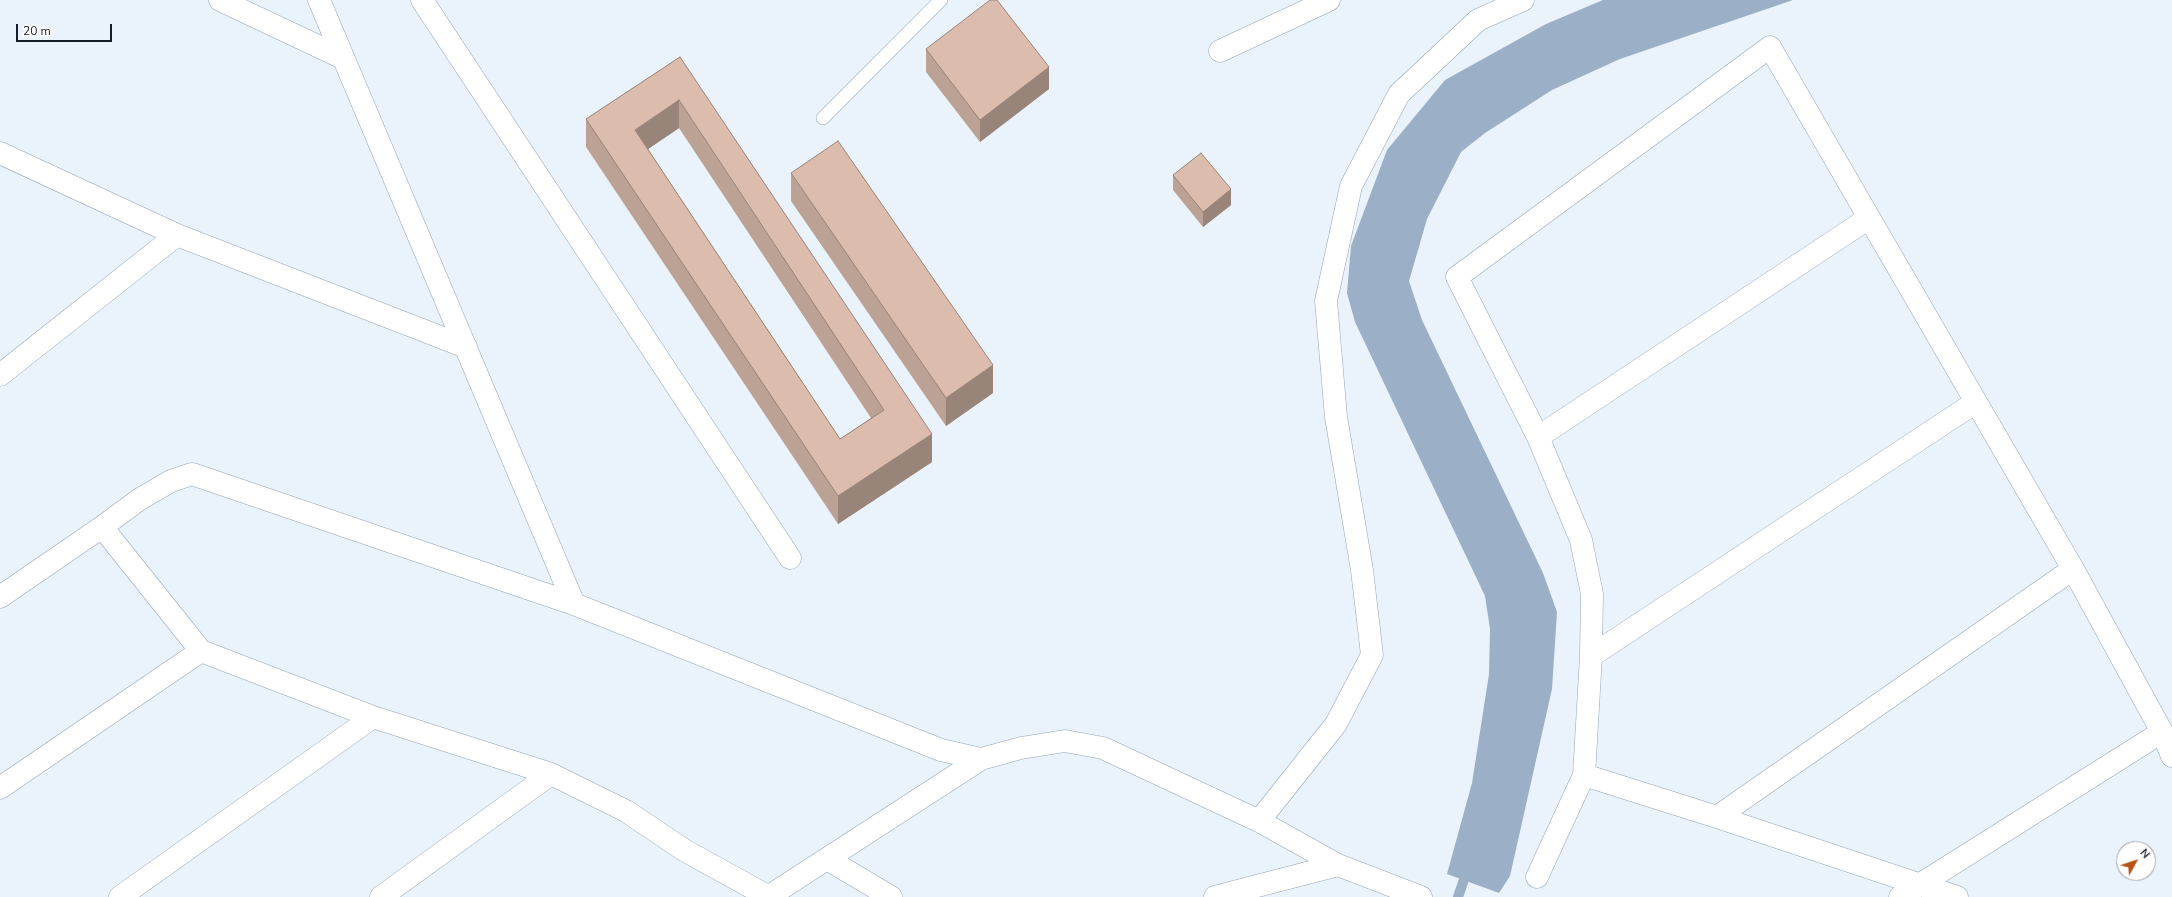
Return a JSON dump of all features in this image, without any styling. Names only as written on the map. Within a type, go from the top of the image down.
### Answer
[{"type":"street","points":[[220,0],[344,58]]},
{"type":"street","points":[[319,0],[574,604]]},
{"type":"street","points":[[422,0],[790,558]]},
{"type":"street","points":[[1220,50],[1329,0]]},
{"type":"street","points":[[1259,821],[1336,724],[1372,654],[1362,570],[1336,417],[1326,301],[1351,186],[1399,94],[1478,20],[1523,0]]},
{"type":"street","points":[[1538,877],[1584,775],[1592,656],[1592,594],[1581,540],[1538,438],[1457,277],[1770,47],[2073,569],[2162,732],[2172,756]]},
{"type":"street","points":[[0,153],[177,235],[466,347]]},
{"type":"street","points":[[1538,438],[1869,218]]},
{"type":"street","points":[[0,375],[177,235]]},
{"type":"street","points":[[1592,656],[1976,402]]},
{"type":"street","points":[[0,597],[140,499],[171,481],[192,474],[574,604],[941,750],[981,759]]},
{"type":"street","points":[[102,527],[201,651],[373,717],[551,774],[626,811],[684,850],[768,897],[981,759],[1021,748],[1065,741],[1103,748],[1259,821],[1338,865],[1421,897]]},
{"type":"street","points":[[1717,817],[2073,569]]},
{"type":"street","points":[[0,788],[201,651]]},
{"type":"street","points":[[120,897],[373,717]]},
{"type":"street","points":[[1900,897],[2162,732]]},
{"type":"street","points":[[381,897],[551,774]]},
{"type":"street","points":[[1584,775],[1717,817],[1957,897]]},
{"type":"street","points":[[827,859],[891,897]]},
{"type":"street","points":[[1215,897],[1338,865]]},
{"type":"lane","points":[[823,118],[941,0]]},
{"type":"water","points":[[1603,0],[1793,0],[1620,59],[1552,90],[1485,133],[1461,152],[1427,219],[1409,281],[1422,320],[1543,573],[1557,612],[1552,689],[1510,876],[1499,893],[1447,874],[1472,783],[1489,674],[1490,629],[1485,596],[1355,322],[1347,293],[1351,246],[1387,150],[1445,80],[1546,24]]},
{"type":"building","points":[[990,0],[997,0],[1049,67],[980,120],[926,49]]},
{"type":"building","points":[[680,57],[932,434],[838,496],[586,119]],"holes":[[[679,100],[884,410],[840,439],[635,130]]]},
{"type":"building","points":[[838,141],[993,365],[946,398],[791,173]]},
{"type":"building","points":[[1201,153],[1231,189],[1203,212],[1173,175]]},
{"type":"waterway","points":[[1458,897],[1468,868]]}]
